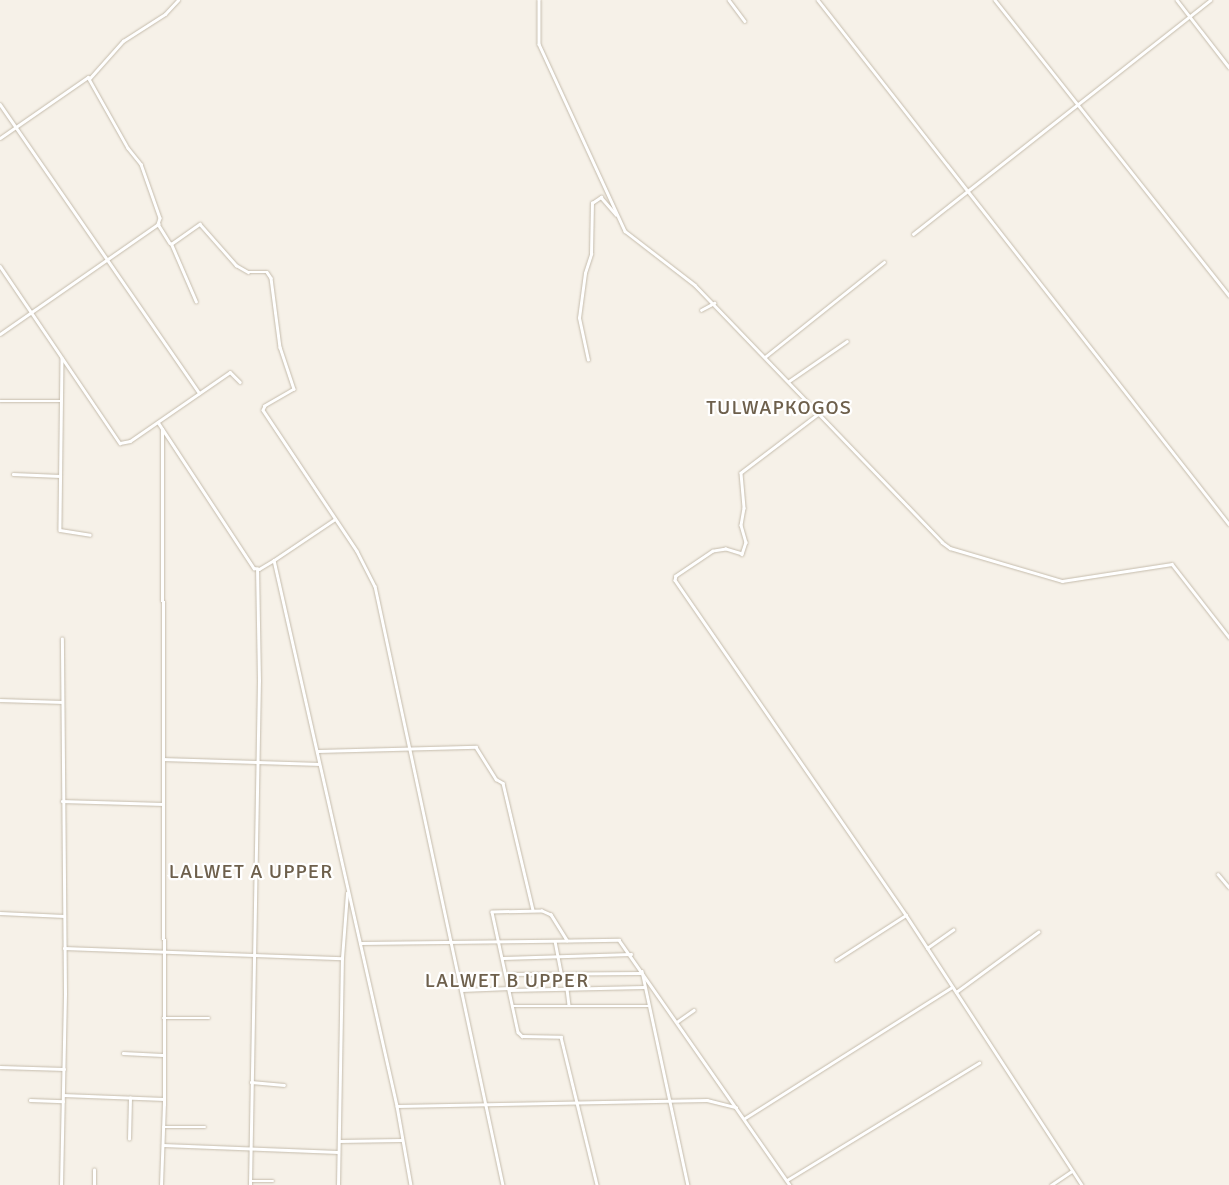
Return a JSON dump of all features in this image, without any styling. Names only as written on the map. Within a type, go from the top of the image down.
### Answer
[{"type":"street","points":[[89,79],[123,41],[165,14],[178,0]]},
{"type":"street","points":[[539,0],[539,44],[618,216],[631,238],[683,275],[714,303],[946,546],[1062,580],[1172,564],[1229,636]]},
{"type":"street","points":[[728,0],[744,21]]},
{"type":"street","points":[[818,0],[1229,524]]},
{"type":"street","points":[[995,0],[1229,295]]},
{"type":"street","points":[[1177,0],[1229,67]]},
{"type":"street","points":[[913,234],[1210,0]]},
{"type":"street","points":[[0,138],[86,77],[89,79]]},
{"type":"street","points":[[0,334],[158,224],[160,218],[146,175],[89,79]]},
{"type":"street","points":[[0,104],[199,393]]},
{"type":"street","points":[[588,360],[579,318],[585,273],[591,254],[592,204],[601,197],[618,216]]},
{"type":"street","points":[[158,224],[170,244],[196,302]]},
{"type":"street","points":[[170,244],[202,224],[236,265],[248,272],[264,271],[270,274],[280,347],[294,389],[265,406],[263,410],[335,519],[375,586],[503,1185]]},
{"type":"street","points":[[765,357],[884,262]]},
{"type":"street","points":[[0,266],[120,442],[130,441],[230,372],[240,382]]},
{"type":"street","points":[[701,310],[714,303]]},
{"type":"street","points":[[789,382],[847,341]]},
{"type":"street","points":[[62,358],[60,401],[61,531],[90,535]]},
{"type":"street","points":[[0,401],[60,401]]},
{"type":"street","points":[[820,413],[741,473],[744,508],[741,525],[746,542],[742,554],[726,549],[713,551],[676,576],[675,580],[906,915],[1082,1185]]},
{"type":"street","points":[[157,422],[257,569],[253,955],[255,1004],[251,1082],[250,1185]]},
{"type":"street","points":[[161,1185],[164,1099],[162,1055],[164,952],[162,430]]},
{"type":"street","points":[[13,474],[60,476]]},
{"type":"street","points":[[257,569],[274,560],[335,519]]},
{"type":"street","points":[[274,560],[396,1106],[411,1185]]},
{"type":"street","points":[[60,1185],[64,1070],[62,640]]},
{"type":"street","points":[[0,700],[62,702]]},
{"type":"street","points":[[318,751],[472,746],[478,750],[496,779],[503,783],[533,910]]},
{"type":"street","points":[[162,759],[319,764]]},
{"type":"street","points":[[62,801],[162,804]]},
{"type":"street","points":[[1218,874],[1229,888]]},
{"type":"street","points":[[338,1185],[342,958],[347,891]]},
{"type":"street","points":[[567,941],[551,915],[533,910],[493,910],[509,989],[522,1036],[561,1036],[597,1185]]},
{"type":"street","points":[[0,913],[64,916]]},
{"type":"street","points":[[836,960],[906,915]]},
{"type":"street","points":[[927,948],[953,930]]},
{"type":"street","points":[[956,992],[1038,932]]},
{"type":"street","points":[[360,943],[567,941],[615,938],[621,941],[790,1185]]},
{"type":"street","points":[[555,941],[560,973]]},
{"type":"street","points":[[64,948],[342,958]]},
{"type":"street","points":[[503,958],[631,954]]},
{"type":"street","points":[[506,974],[642,971]]},
{"type":"street","points":[[642,971],[688,1185]]},
{"type":"street","points":[[462,990],[644,987]]},
{"type":"street","points":[[744,1118],[952,987]]},
{"type":"street","points":[[567,988],[569,1005]]},
{"type":"street","points":[[513,1006],[648,1006]]},
{"type":"street","points":[[678,1021],[694,1010]]},
{"type":"street","points":[[163,1018],[209,1018]]},
{"type":"street","points":[[122,1053],[162,1055]]},
{"type":"street","points":[[787,1180],[979,1063]]},
{"type":"street","points":[[0,1067],[64,1070]]},
{"type":"street","points":[[251,1082],[284,1085]]},
{"type":"street","points":[[63,1094],[164,1099]]},
{"type":"street","points":[[129,1138],[130,1098]]},
{"type":"street","points":[[30,1100],[63,1101]]},
{"type":"street","points":[[396,1106],[578,1104],[707,1100],[737,1107]]},
{"type":"street","points":[[163,1127],[205,1127]]},
{"type":"street","points":[[339,1141],[402,1140]]},
{"type":"street","points":[[163,1145],[338,1152]]},
{"type":"street","points":[[94,1170],[94,1185]]},
{"type":"street","points":[[1051,1185],[1072,1171]]},
{"type":"street","points":[[250,1181],[273,1181]]},
{"type":"district","name":"TULWAPKOGOS","points":[[779,407]]},
{"type":"district","name":"LALWET A UPPER","points":[[251,871]]},
{"type":"district","name":"LALWET B UPPER","points":[[507,980]]}]
